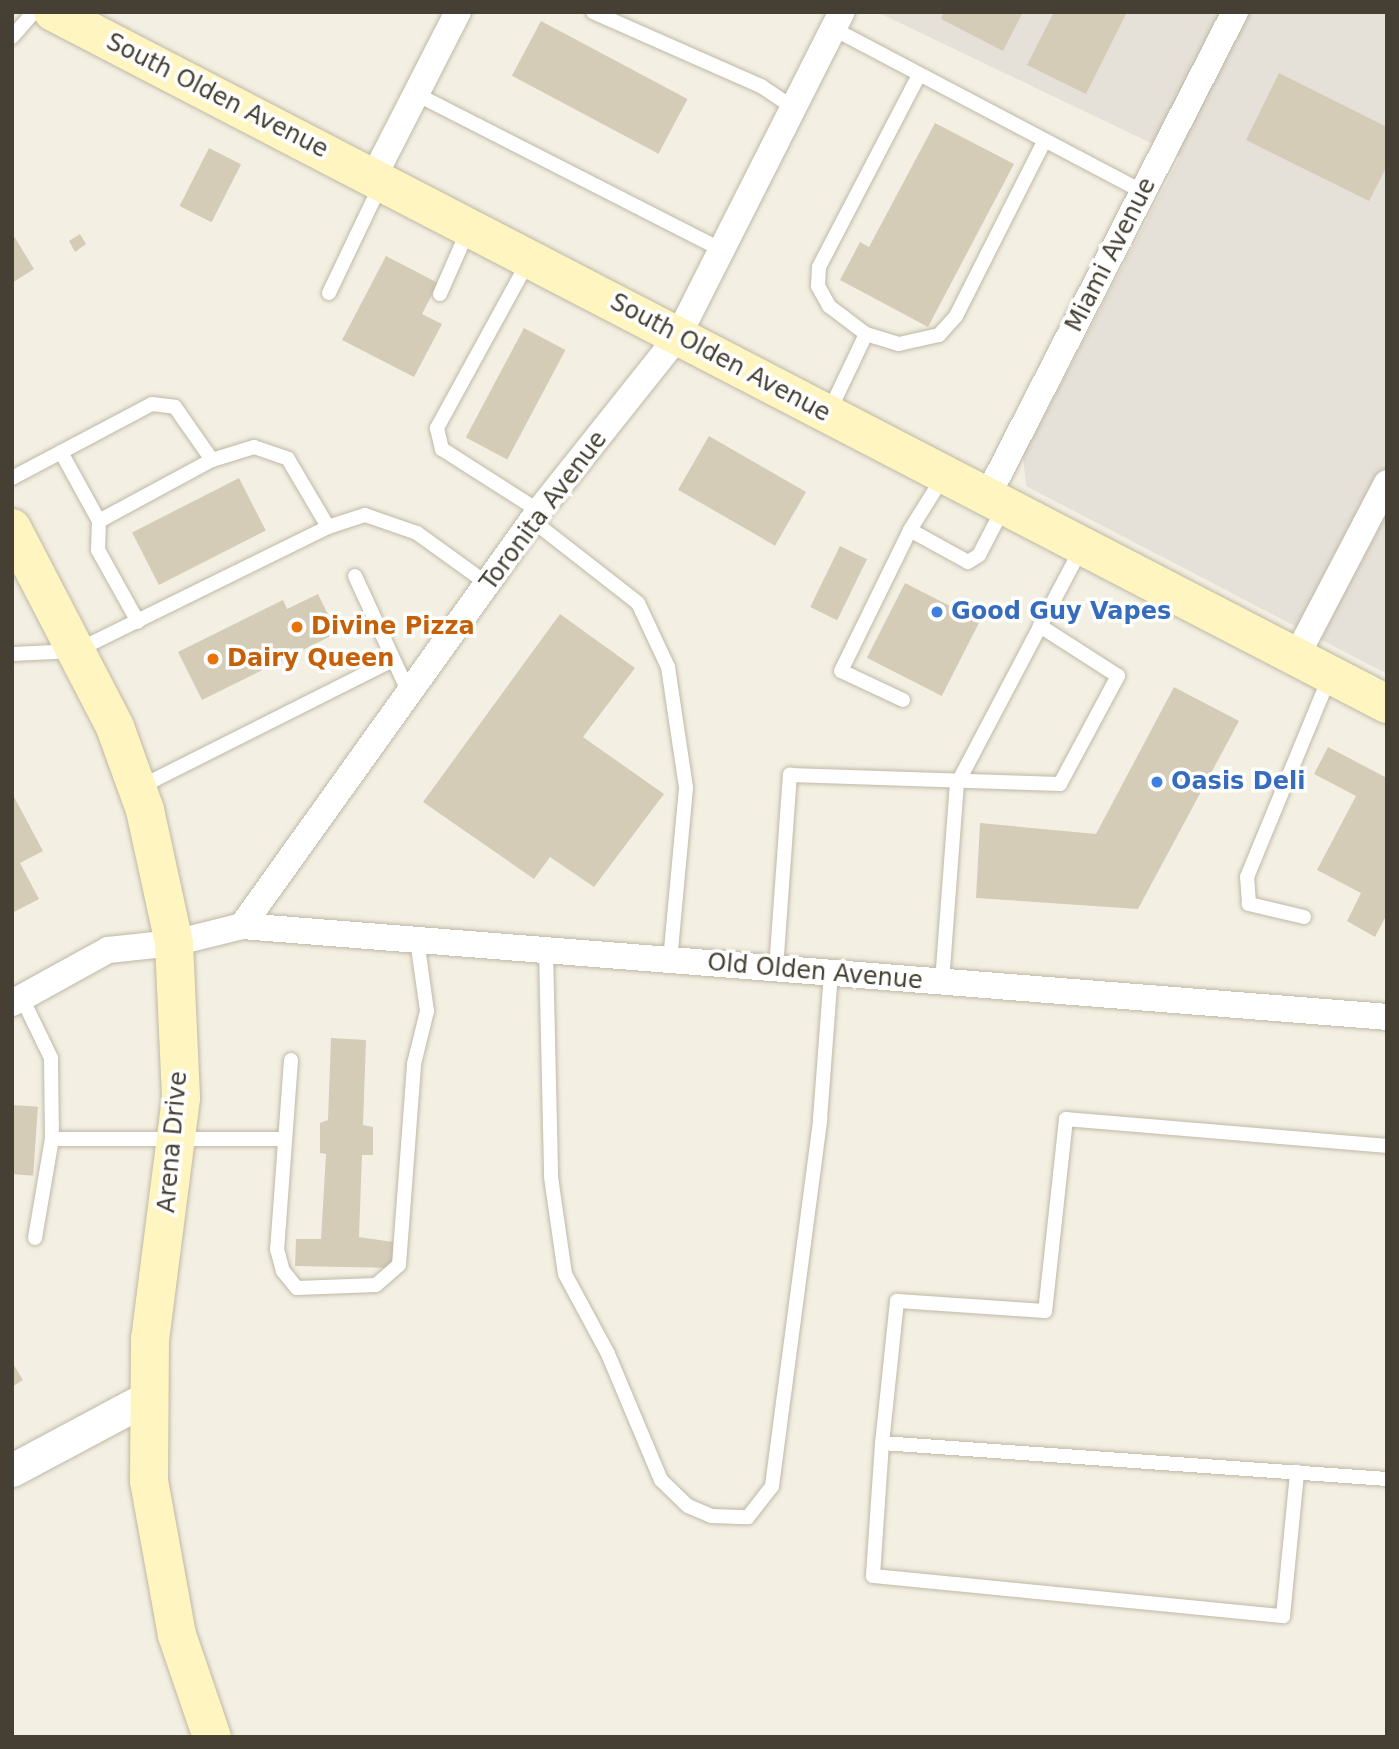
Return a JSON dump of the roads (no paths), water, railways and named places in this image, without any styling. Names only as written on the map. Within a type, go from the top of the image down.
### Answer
[{"type":"main road","name":"South Olden Avenue","points":[[53,12],[378,178],[1387,704]]},
{"type":"main road","name":"Arena Drive","points":[[12,528],[115,727],[138,789],[174,943],[177,1139],[147,1398],[161,1566],[212,1737]]},
{"type":"street","points":[[378,178],[416,94],[458,12]]},
{"type":"street","name":"Miami Avenue","points":[[995,502],[1143,192],[1235,12]]},
{"type":"street","name":"Toronita Avenue","points":[[242,926],[536,516],[678,336],[838,21]]},
{"type":"street","points":[[1296,657],[1387,483]]},
{"type":"street","points":[[17,1000],[108,950],[174,943],[242,926]]},
{"type":"street","name":"Old Olden Avenue","points":[[242,926],[1387,1017]]},
{"type":"street","points":[[12,1470],[147,1398]]},
{"type":"lane","points":[[12,37],[34,12]]},
{"type":"lane","points":[[593,12],[761,86],[794,108]]},
{"type":"lane","points":[[838,21],[919,75],[1143,192]]},
{"type":"lane","points":[[919,75],[819,267],[818,286],[829,306],[866,334],[899,344],[939,335],[956,316],[1045,140]]},
{"type":"lane","points":[[416,94],[722,250]]},
{"type":"lane","points":[[329,293],[378,178]]},
{"type":"lane","points":[[440,294],[469,227]]},
{"type":"lane","points":[[530,258],[437,428],[442,449],[536,516],[638,603],[668,667],[686,788],[670,960]]},
{"type":"lane","points":[[828,414],[866,334]]},
{"type":"lane","points":[[12,478],[152,404],[175,407],[212,460]]},
{"type":"lane","points":[[99,521],[212,460],[254,447],[288,458],[328,527]]},
{"type":"lane","points":[[61,452],[99,521],[98,550],[138,622]]},
{"type":"lane","points":[[903,700],[841,671],[910,530],[944,475]]},
{"type":"lane","points":[[910,530],[968,562],[979,555],[995,502]]},
{"type":"lane","points":[[12,654],[76,651],[328,527],[365,515],[417,533],[489,585]]},
{"type":"lane","points":[[942,982],[957,784],[1082,547]]},
{"type":"lane","points":[[355,576],[390,661],[410,695]]},
{"type":"lane","points":[[776,969],[790,775],[957,784],[1060,784],[1118,676],[1040,626]]},
{"type":"lane","points":[[138,789],[390,661]]},
{"type":"lane","points":[[1304,917],[1249,904],[1247,877],[1330,675]]},
{"type":"lane","points":[[291,1060],[277,1249],[283,1271],[297,1288],[376,1285],[399,1265],[414,1063],[427,1011],[417,940]]},
{"type":"lane","points":[[546,950],[551,1177],[565,1274],[608,1354],[661,1480],[688,1506],[711,1516],[748,1517],[772,1486],[820,1119],[831,973]]},
{"type":"lane","points":[[17,1000],[51,1058],[52,1139],[35,1238]]},
{"type":"lane","points":[[1297,1472],[1283,1616],[873,1576],[882,1443],[897,1301],[1045,1311],[1066,1119],[1387,1146]]},
{"type":"lane","points":[[52,1139],[285,1139]]},
{"type":"lane","points":[[882,1443],[1387,1479]]},
{"type":"place","name":"Good Guy Vapes","points":[[937,612]]},
{"type":"place","name":"Divine Pizza","points":[[297,627]]},
{"type":"place","name":"Dairy Queen","points":[[213,659]]},
{"type":"place","name":"Oasis Deli","points":[[1157,782]]}]
